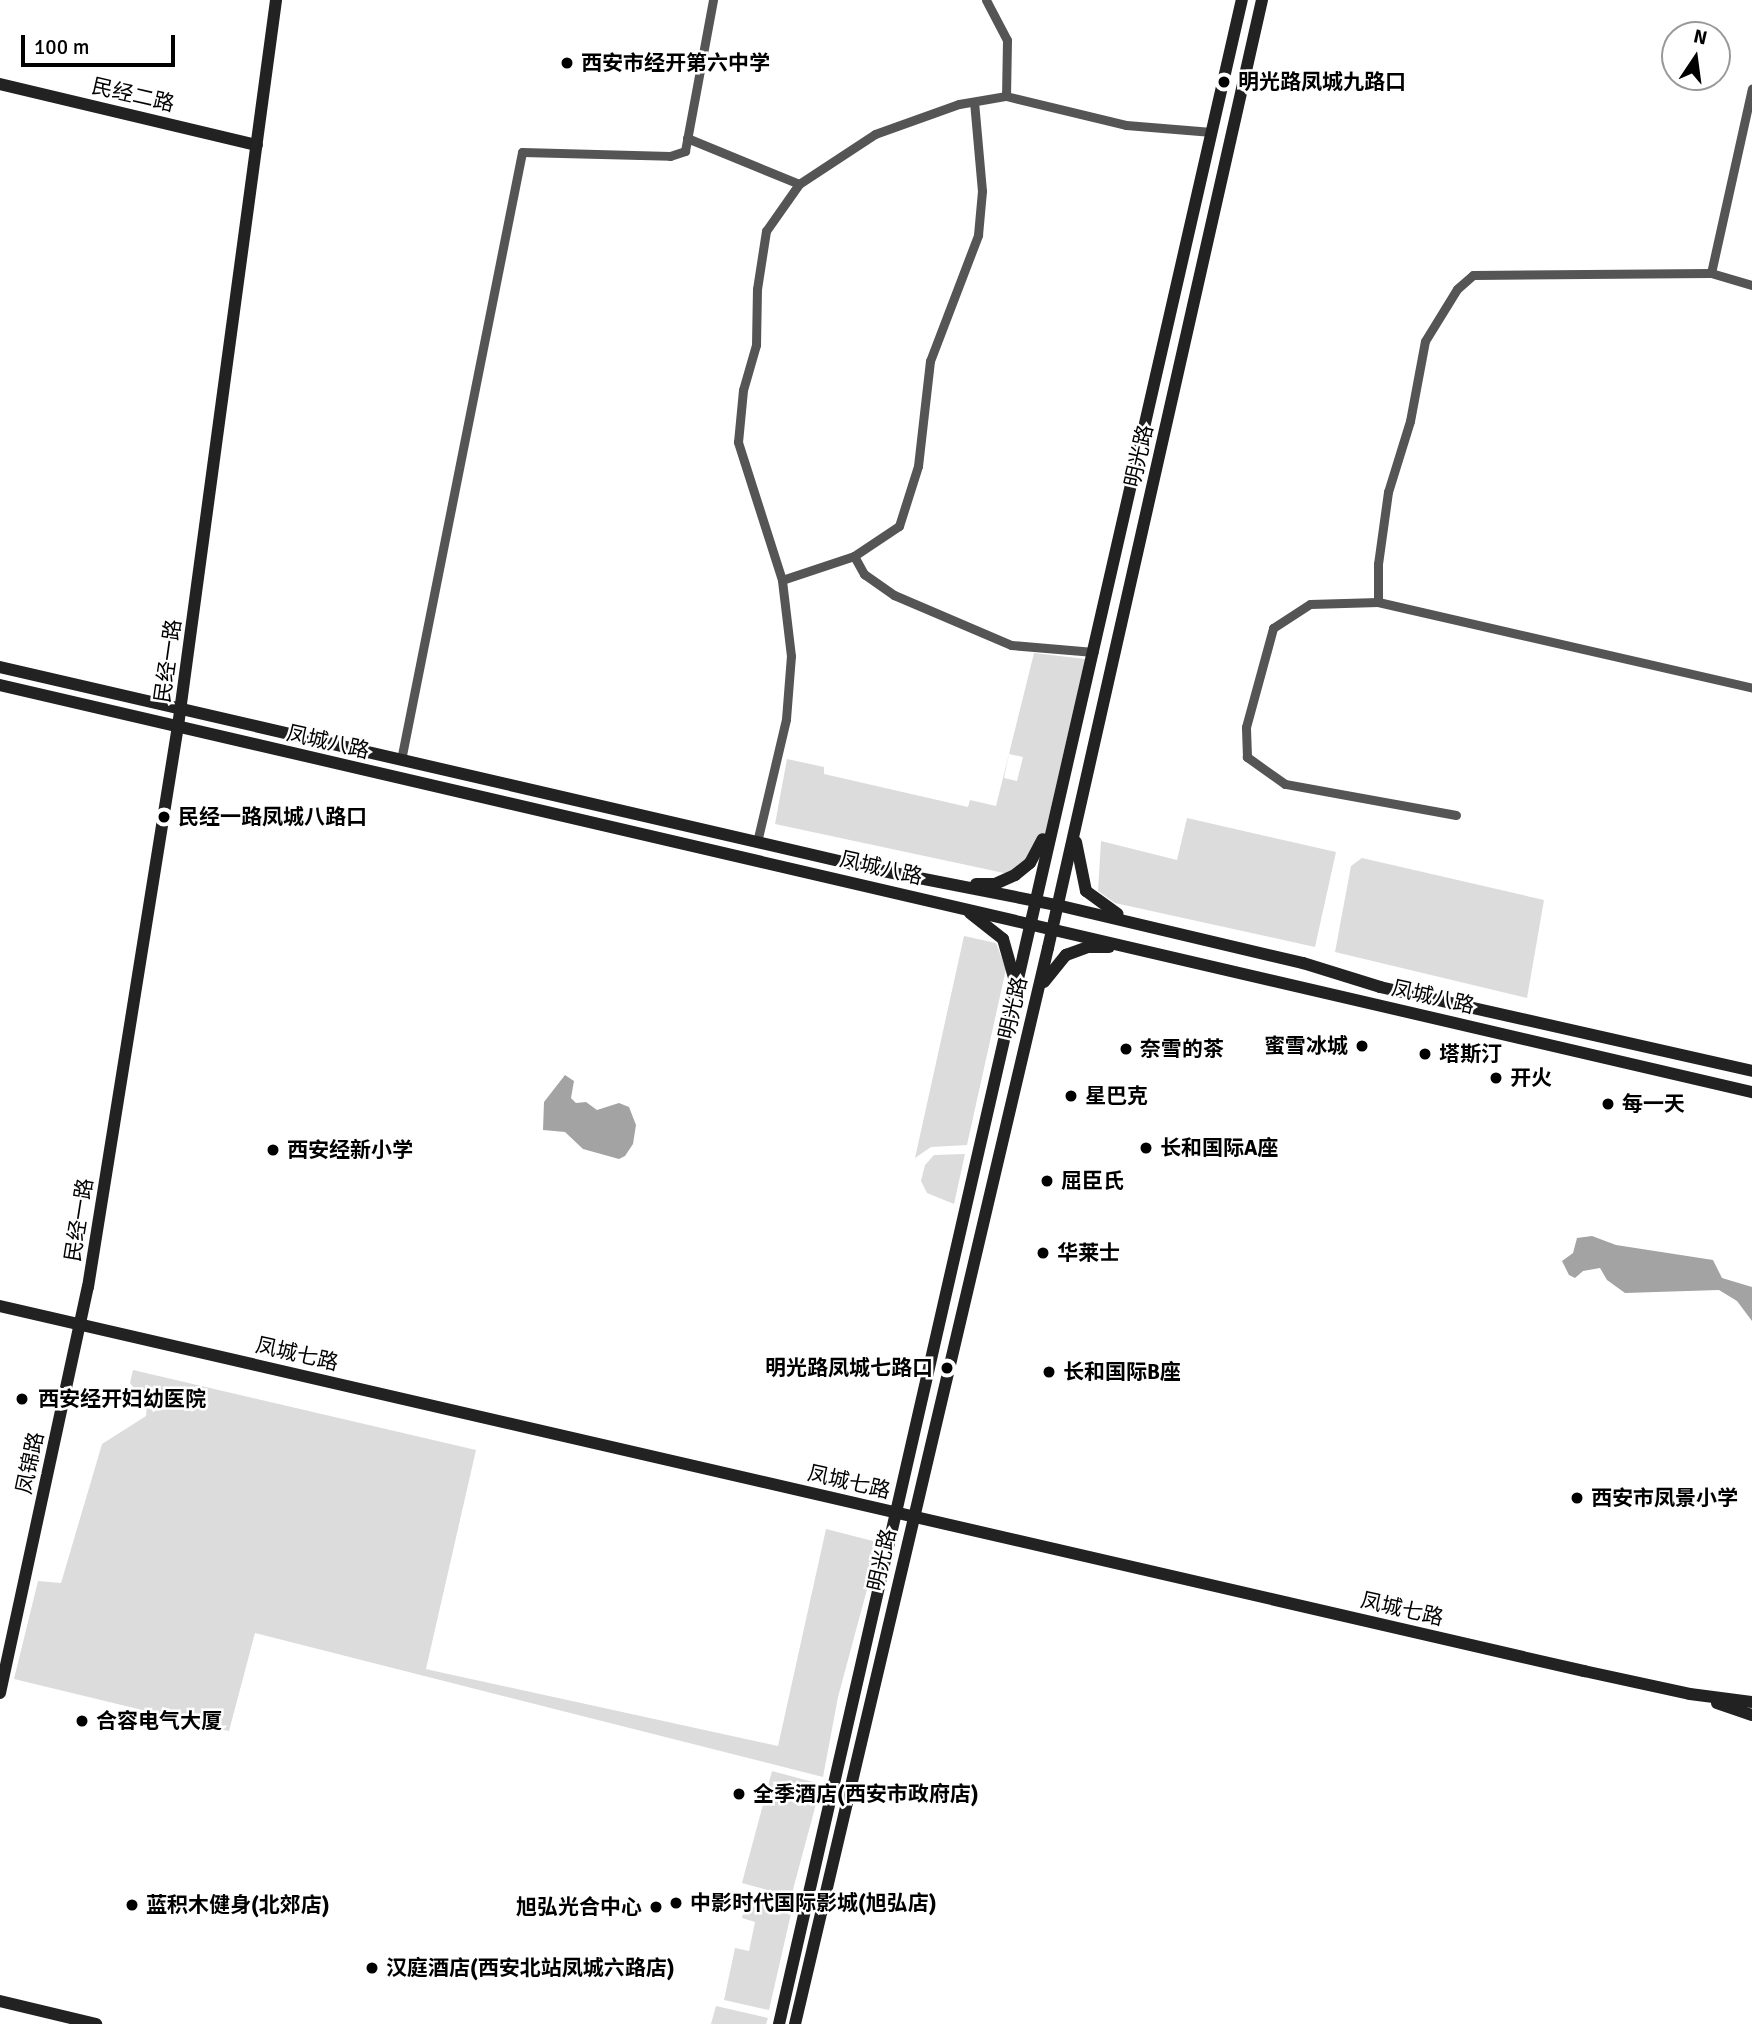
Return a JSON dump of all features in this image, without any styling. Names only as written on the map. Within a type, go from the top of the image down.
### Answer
[{"type":"main road","name":"民经一路","points":[[80,1324],[181,708],[276,0]]},
{"type":"main road","name":"明光路","points":[[779,2024],[1242,0]]},
{"type":"main road","name":"明光路","points":[[795,2024],[912,1516],[1035,1001],[1262,0]]},
{"type":"main road","name":"民经二路","points":[[0,84],[257,145]]},
{"type":"main road","name":"凤城八路","points":[[0,667],[757,842],[1144,925],[1380,987],[1752,1071]]},
{"type":"main road","name":"凤城八路","points":[[0,685],[1752,1092]]},
{"type":"main road","points":[[955,885],[995,884],[1015,875],[1030,863],[1053,820]]},
{"type":"main road","points":[[1075,825],[1078,865],[1086,891],[1101,905],[1144,925]]},
{"type":"main road","points":[[951,904],[978,917],[1003,939],[1014,969],[1015,997]]},
{"type":"main road","points":[[1035,1001],[1049,972],[1076,950],[1140,949]]},
{"type":"main road","name":"凤城七路","points":[[0,1306],[1690,1694],[1752,1702]]},
{"type":"main road","name":"凤锦路","points":[[0,1693],[80,1324]]},
{"type":"main road","name":"凤城七路","points":[[1690,1694],[1752,1715]]},
{"type":"main road","points":[[0,2001],[96,2024]]},
{"type":"street","points":[[401,760],[522,152],[670,156],[685,151],[713,0]]},
{"type":"street","points":[[986,0],[1007,40],[1006,96]]},
{"type":"street","points":[[1711,273],[1752,88]]},
{"type":"street","points":[[757,842],[786,719],[791,656],[782,580],[738,442],[743,390],[756,345],[757,289],[766,231],[799,184],[875,134],[974,102],[1006,96],[1126,125],[1212,132]]},
{"type":"street","points":[[782,580],[854,556],[900,526],[918,466],[930,361],[978,235],[982,191],[974,102]]},
{"type":"street","points":[[687,138],[799,184]]},
{"type":"street","points":[[1378,602],[1378,564],[1388,492],[1410,421],[1425,341],[1457,289],[1473,275],[1711,273],[1752,285]]},
{"type":"street","points":[[854,556],[864,574],[894,595],[1011,645],[1094,652]]},
{"type":"street","points":[[1456,815],[1286,784],[1247,757],[1247,727],[1273,628],[1310,604],[1378,602],[1752,688]]},
{"type":"shaded area","points":[[1034,653],[1085,659],[1042,847],[1018,876],[775,824],[787,759],[824,767],[824,774],[968,807],[970,800],[996,806]],"holes":[[[1009,754],[1023,757],[1017,781],[1004,778]]]},
{"type":"shaded area","points":[[1187,818],[1336,852],[1315,947],[1115,903],[1098,891],[1101,841],[1177,860]]},
{"type":"shaded area","points":[[1362,858],[1544,900],[1527,998],[1335,952],[1351,866]]},
{"type":"shaded area","points":[[964,936],[996,943],[1006,969],[967,1145],[931,1147],[915,1158]]},
{"type":"shaded area","points":[[565,1075],[574,1081],[571,1098],[576,1103],[586,1102],[597,1110],[619,1103],[629,1107],[636,1125],[633,1144],[625,1156],[619,1159],[583,1149],[565,1132],[543,1130],[544,1102]]},
{"type":"shaded area","points":[[965,1154],[954,1204],[927,1193],[921,1181],[925,1165],[934,1155]]},
{"type":"shaded area","points":[[1592,1236],[1616,1245],[1713,1260],[1722,1278],[1752,1287],[1752,1321],[1737,1301],[1719,1290],[1625,1293],[1607,1280],[1600,1268],[1583,1271],[1575,1278],[1569,1275],[1562,1261],[1573,1253],[1577,1238]]},
{"type":"shaded area","points":[[133,1370],[476,1450],[426,1669],[778,1746],[826,1529],[873,1541],[876,1556],[838,1697],[823,1777],[255,1633],[229,1731],[14,1679],[38,1581],[61,1583],[102,1444],[146,1416],[147,1404],[130,1383]]},
{"type":"shaded area","points":[[772,1771],[821,1784],[791,1896],[742,1883]]},
{"type":"shaded area","points":[[747,1892],[793,1905],[769,2010],[724,2000],[735,1948],[749,1951],[755,1922],[742,1918]]},
{"type":"shaded area","points":[[716,2006],[768,2018],[766,2024],[711,2024]]},
{"type":"place","name":"西安市经开第六中学","points":[[567,63]]},
{"type":"place","name":"明光路凤城九路口","points":[[1224,82]]},
{"type":"place","name":"民经一路凤城八路口","points":[[164,817]]},
{"type":"place","name":"蜜雪冰城","points":[[1362,1046]]},
{"type":"place","name":"奈雪的茶","points":[[1126,1049]]},
{"type":"place","name":"塔斯汀","points":[[1425,1054]]},
{"type":"place","name":"开火","points":[[1496,1078]]},
{"type":"place","name":"星巴克","points":[[1071,1096]]},
{"type":"place","name":"每一天","points":[[1608,1104]]},
{"type":"place","name":"长和国际A座","points":[[1146,1148]]},
{"type":"place","name":"西安经新小学","points":[[273,1150]]},
{"type":"place","name":"屈臣氏","points":[[1047,1181]]},
{"type":"place","name":"华莱士","points":[[1043,1253]]},
{"type":"place","name":"明光路凤城七路口","points":[[947,1368]]},
{"type":"place","name":"长和国际B座","points":[[1049,1372]]},
{"type":"place","name":"西安经开妇幼医院","points":[[22,1399]]},
{"type":"place","name":"西安市凤景小学","points":[[1577,1498]]},
{"type":"place","name":"合容电气大厦","points":[[82,1721]]},
{"type":"place","name":"全季酒店(西安市政府店)","points":[[739,1794]]},
{"type":"place","name":"中影时代国际影城(旭弘店)","points":[[676,1903]]},
{"type":"place","name":"蓝积木健身(北郊店)","points":[[132,1905]]},
{"type":"place","name":"旭弘光合中心","points":[[656,1907]]},
{"type":"place","name":"汉庭酒店(西安北站凤城六路店)","points":[[372,1968]]}]
